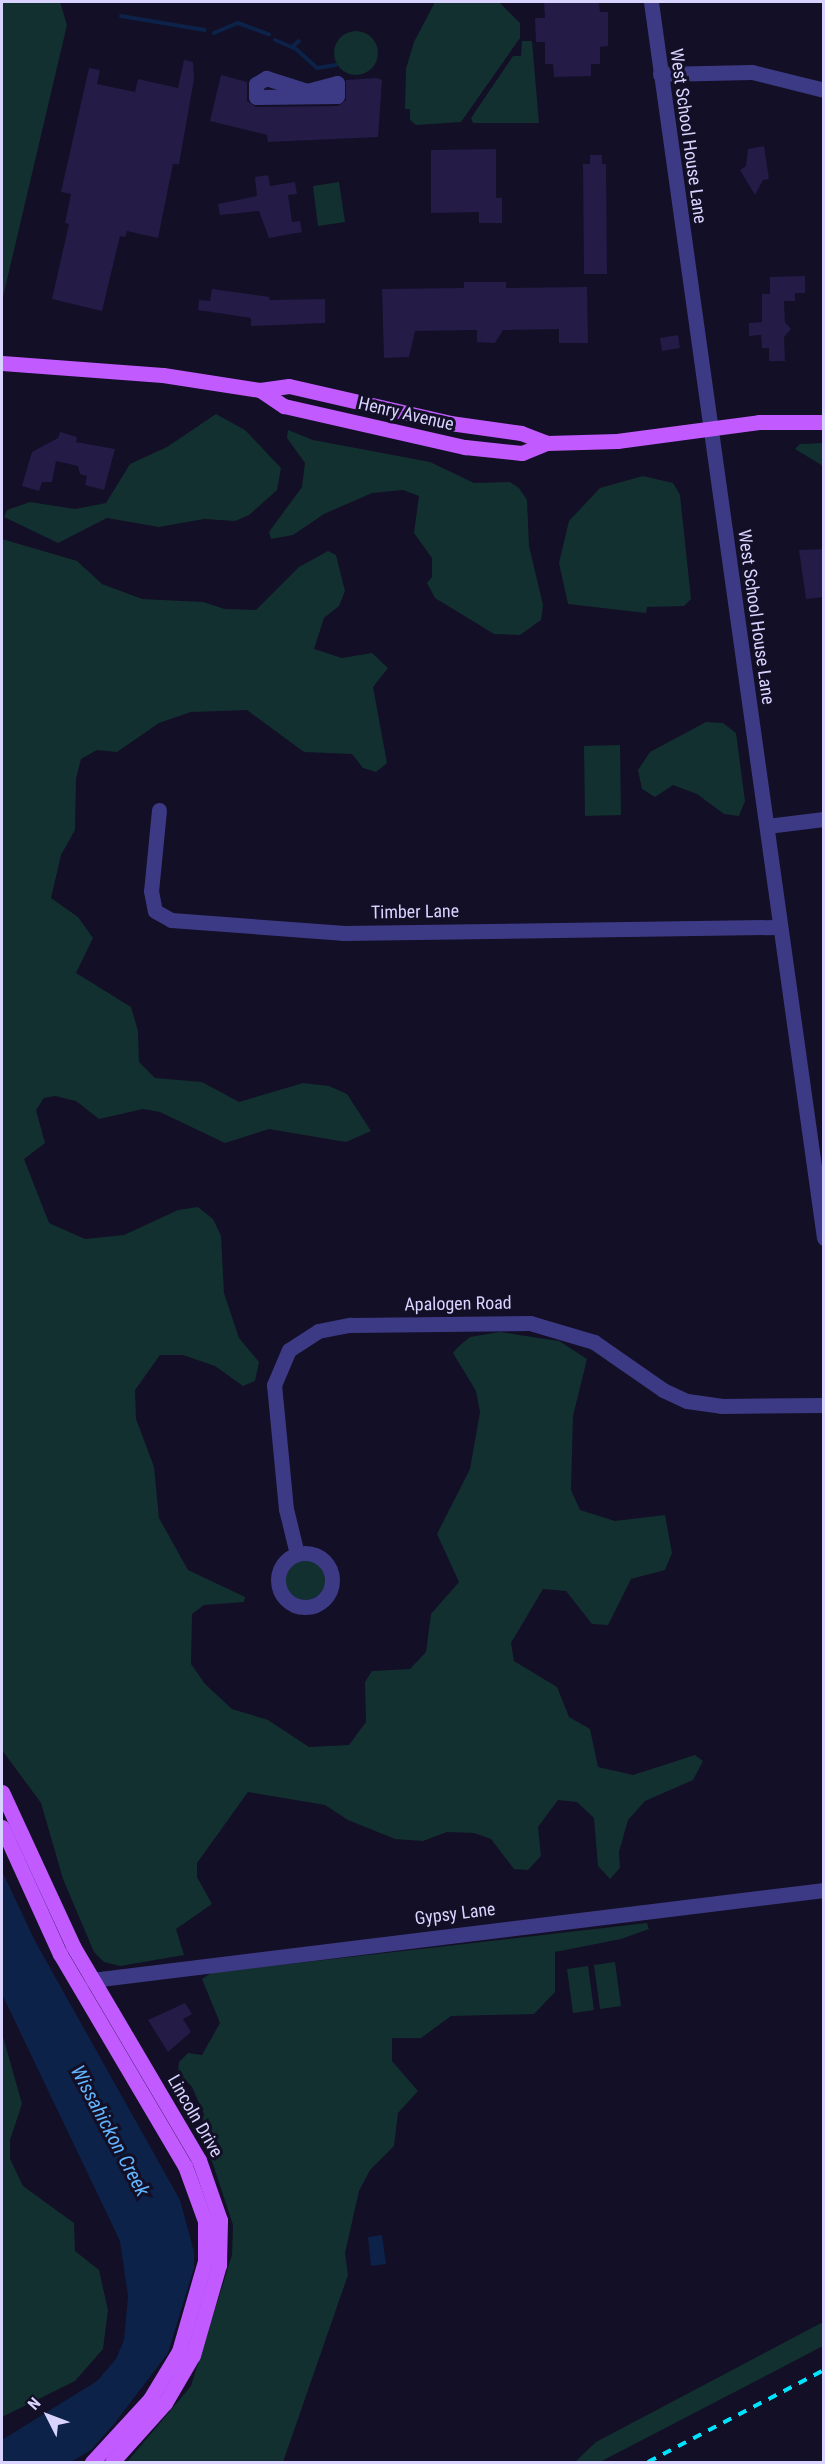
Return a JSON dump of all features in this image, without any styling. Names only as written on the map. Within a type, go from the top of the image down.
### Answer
[{"type":"main road","name":"Henry Avenue","points":[[2,363],[164,375],[260,390],[290,386],[450,423],[521,433],[547,443]]},
{"type":"main road","name":"Henry Avenue","points":[[260,390],[284,406],[465,447],[522,453],[547,443],[617,441],[778,420],[824,422]]},
{"type":"main road","name":"Lincoln Drive","points":[[2,1792],[92,1980],[199,2160],[216,2204],[221,2235],[216,2281],[185,2371],[165,2403],[112,2463]]},
{"type":"main road","name":"Lincoln Drive","points":[[2,1827],[60,1954],[185,2166],[205,2221],[205,2261],[179,2351],[154,2393],[92,2463]]},
{"type":"street","name":"West School House Lane","points":[[651,2],[824,1238]]},
{"type":"street","points":[[660,74],[752,72],[824,90]]},
{"type":"street","points":[[266,78],[307,91],[337,83],[337,96],[262,97],[256,98],[256,84],[266,78]]},
{"type":"street","name":"Timber Lane","points":[[159,810],[151,891],[155,911],[171,921],[342,933],[780,927]]},
{"type":"street","points":[[766,826],[824,819]]},
{"type":"street","name":"Apalogen Road","points":[[297,1554],[286,1509],[274,1385],[289,1350],[318,1331],[350,1325],[530,1323],[594,1342],[663,1390],[687,1401],[721,1406],[824,1405]]},
{"type":"street","name":"Gypsy Lane","points":[[92,1980],[824,1890]]},
{"type":"green space","points":[[2,2],[60,2],[67,25],[2,301]]},
{"type":"green space","points":[[435,2],[499,2],[520,23],[520,38],[461,122],[416,125],[410,120],[410,109],[405,109],[406,69],[414,42]]},
{"type":"green space","points":[[356,31],[365,32],[372,37],[377,44],[377,62],[372,69],[365,74],[356,75],[347,74],[340,69],[335,62],[334,53],[335,44],[340,37],[347,32]]},
{"type":"green space","points":[[522,41],[532,41],[539,123],[473,123],[471,118],[513,56],[521,56]]},
{"type":"green space","points":[[339,182],[345,222],[318,226],[313,186]]},
{"type":"green space","points":[[216,414],[245,430],[281,468],[277,490],[249,515],[235,521],[204,519],[159,527],[107,518],[58,543],[4,517],[7,510],[30,502],[75,509],[106,503],[130,464],[167,447]]},
{"type":"green space","points":[[288,430],[313,440],[430,462],[474,483],[510,482],[519,488],[527,500],[529,546],[543,605],[541,620],[520,635],[494,634],[435,598],[427,583],[432,577],[432,558],[414,533],[419,496],[403,490],[372,493],[324,514],[293,535],[271,539],[269,532],[302,487],[305,463],[287,438]]},
{"type":"green space","points":[[823,443],[823,466],[795,449],[800,444]]},
{"type":"green space","points":[[643,476],[673,483],[680,495],[691,599],[684,606],[647,607],[646,613],[568,604],[559,563],[569,521],[600,488]]},
{"type":"green space","points":[[2,539],[77,561],[102,584],[142,599],[203,602],[225,609],[256,610],[299,567],[328,551],[336,555],[345,591],[339,606],[324,618],[314,649],[342,658],[372,653],[388,668],[373,687],[387,763],[376,772],[363,768],[352,754],[304,752],[247,710],[191,712],[159,723],[117,752],[97,750],[81,759],[76,779],[75,830],[61,855],[51,898],[78,917],[93,938],[76,973],[131,1007],[138,1031],[139,1062],[155,1078],[202,1082],[239,1102],[303,1083],[329,1086],[347,1094],[371,1131],[346,1142],[269,1129],[225,1143],[160,1112],[143,1109],[99,1119],[76,1101],[55,1096],[44,1098],[36,1110],[45,1143],[24,1159],[49,1223],[85,1239],[124,1235],[178,1210],[198,1207],[213,1219],[221,1236],[224,1293],[239,1338],[259,1362],[255,1381],[243,1386],[215,1366],[183,1355],[160,1355],[135,1390],[136,1419],[154,1467],[159,1518],[188,1570],[245,1597],[244,1602],[204,1605],[192,1614],[191,1664],[205,1684],[232,1709],[268,1720],[309,1747],[349,1745],[366,1722],[365,1682],[372,1671],[410,1669],[426,1652],[431,1614],[459,1582],[437,1534],[470,1469],[480,1412],[476,1391],[453,1353],[470,1337],[500,1332],[559,1341],[587,1359],[573,1416],[571,1490],[580,1510],[615,1521],[665,1515],[672,1553],[665,1570],[631,1579],[608,1625],[592,1624],[566,1591],[543,1589],[511,1643],[514,1661],[557,1687],[569,1717],[590,1729],[598,1767],[633,1775],[695,1755],[703,1761],[693,1780],[645,1801],[628,1820],[619,1852],[620,1868],[610,1879],[598,1866],[594,1818],[577,1802],[558,1800],[538,1827],[541,1856],[528,1870],[514,1869],[491,1839],[474,1833],[447,1832],[423,1841],[395,1839],[348,1820],[325,1805],[248,1792],[197,1863],[197,1877],[212,1904],[176,1929],[184,1955],[120,1966],[104,1962],[94,1952],[63,1879],[41,1803],[2,1750]]},
{"type":"green space","points":[[706,722],[723,723],[736,733],[745,801],[739,816],[724,814],[697,794],[673,785],[655,797],[642,789],[638,770],[650,752]]},
{"type":"green space","points":[[620,745],[621,815],[585,816],[584,746]]},
{"type":"green space","points":[[305,1558],[320,1564],[326,1579],[320,1594],[305,1600],[290,1594],[284,1579],[290,1564]]},
{"type":"green space","points":[[647,1923],[649,1929],[621,1939],[555,1952],[555,1992],[534,2014],[451,2016],[421,2038],[392,2038],[392,2061],[418,2091],[398,2113],[394,2146],[370,2170],[359,2191],[345,2253],[348,2275],[283,2462],[127,2462],[191,2386],[232,2255],[233,2225],[201,2128],[204,2114],[192,2087],[178,2072],[179,2062],[188,2053],[202,2055],[220,2023],[202,1979],[211,1973]]},
{"type":"green space","points":[[615,1962],[621,2006],[600,2009],[594,1965]]},
{"type":"green space","points":[[588,1966],[594,2010],[573,2013],[567,1969]]},
{"type":"green space","points":[[2,2033],[22,2104],[10,2140],[10,2159],[23,2186],[74,2223],[75,2251],[99,2270],[108,2310],[103,2349],[75,2381],[2,2417]]},
{"type":"green space","points":[[823,2322],[823,2346],[600,2462],[575,2462],[596,2442]]},
{"type":"water","name":"Wissahickon Creek","points":[[2,1871],[35,1941],[180,2200],[194,2252],[194,2268],[168,2353],[114,2424],[91,2450],[71,2462],[2,2462],[2,2440],[97,2381],[116,2359],[124,2340],[128,2296],[120,2241],[2,1994]]},
{"type":"water","points":[[382,2235],[386,2264],[371,2266],[368,2237]]},
{"type":"building","points":[[544,2],[599,2],[600,12],[608,12],[608,46],[600,47],[600,64],[591,64],[591,76],[554,77],[553,64],[545,64],[545,42],[536,42],[535,18],[545,18]]},
{"type":"building","points":[[184,60],[193,62],[194,79],[179,164],[173,164],[158,238],[127,231],[125,237],[120,236],[102,311],[52,299],[69,224],[65,223],[71,194],[61,192],[89,68],[100,70],[97,84],[135,92],[138,79],[178,88]]},
{"type":"building","points":[[221,75],[247,82],[247,101],[256,107],[338,106],[346,100],[346,80],[377,78],[382,80],[378,137],[268,142],[267,135],[210,121]]},
{"type":"building","points":[[764,146],[769,179],[763,180],[755,195],[740,170],[746,166],[748,149]]},
{"type":"building","points":[[496,149],[496,198],[502,198],[502,223],[479,223],[479,212],[431,213],[431,150]]},
{"type":"building","points":[[590,155],[602,155],[602,164],[606,164],[607,274],[584,274],[583,164],[590,164]]},
{"type":"building","points":[[268,175],[270,186],[295,182],[297,194],[288,195],[292,222],[300,221],[302,232],[269,238],[259,211],[220,215],[218,204],[257,196],[255,177]]},
{"type":"building","points":[[805,276],[805,293],[795,293],[795,301],[784,301],[785,322],[791,329],[784,337],[785,361],[769,361],[769,348],[762,348],[761,335],[749,336],[749,323],[762,322],[762,294],[770,294],[770,277]]},
{"type":"building","points":[[464,282],[506,282],[506,288],[587,287],[588,343],[559,343],[559,329],[503,330],[495,343],[477,342],[477,330],[415,331],[409,357],[384,358],[382,289],[464,288]]},
{"type":"building","points":[[212,289],[270,297],[269,300],[325,299],[325,323],[251,326],[251,318],[198,310],[199,300],[210,301]]},
{"type":"building","points":[[678,335],[680,348],[662,351],[660,338]]},
{"type":"building","points":[[60,432],[77,437],[76,442],[115,449],[104,490],[85,485],[87,476],[80,474],[78,466],[56,461],[52,482],[42,482],[39,491],[22,486],[32,452],[58,438]]},
{"type":"building","points":[[824,549],[824,597],[806,599],[799,550]]},
{"type":"building","points":[[185,2003],[192,2014],[183,2019],[191,2032],[168,2052],[148,2020]]},
{"type":"waterway","points":[[121,16],[205,30]]},
{"type":"waterway","points":[[214,33],[238,23],[269,34]]},
{"type":"waterway","points":[[275,40],[296,49],[317,68],[336,65]]},
{"type":"waterway","points":[[292,47],[299,41]]},
{"type":"railway","points":[[648,2462],[824,2370]]}]
